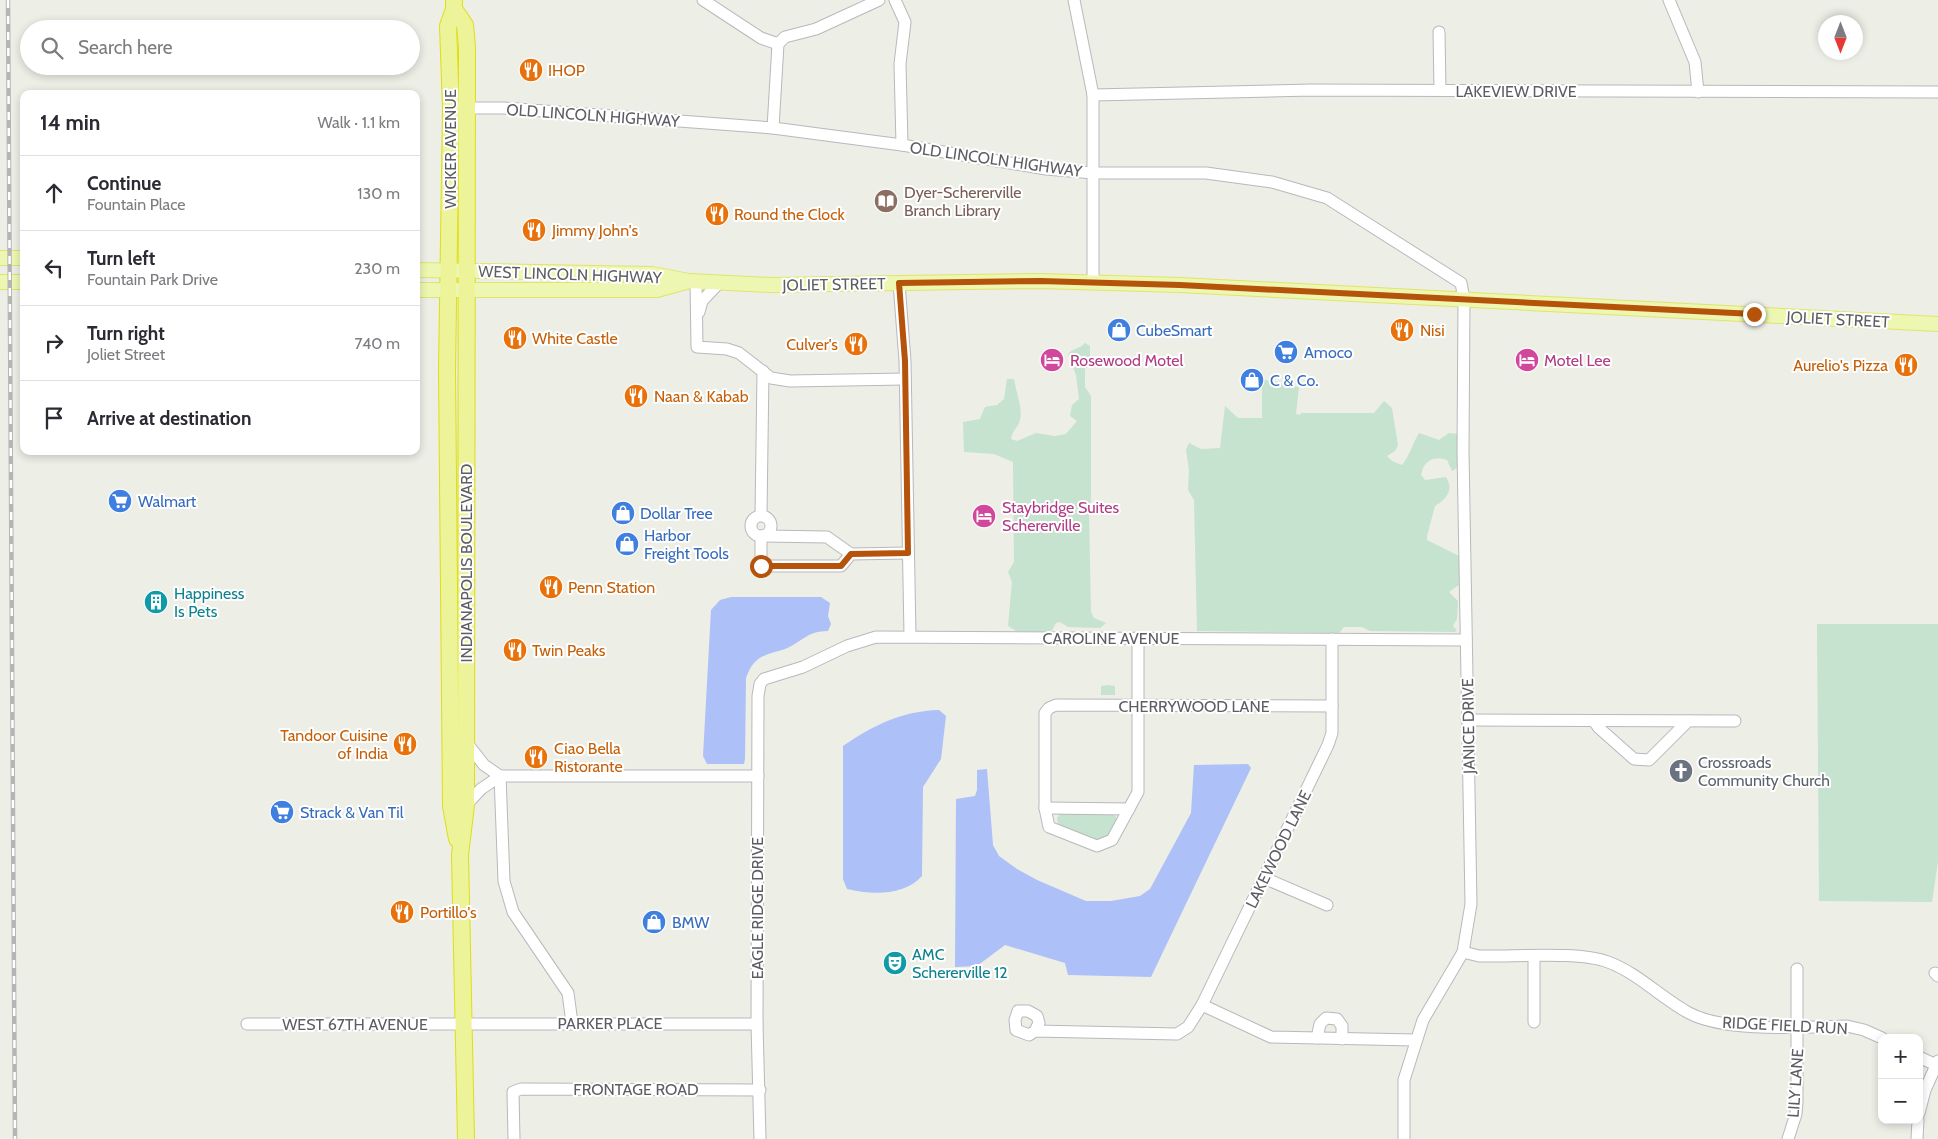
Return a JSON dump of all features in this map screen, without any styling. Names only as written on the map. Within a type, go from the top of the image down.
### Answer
[{"type":"highway","name":"WICKER AVENUE","points":[[448,290],[451,108],[448,26],[454,4]]},
{"type":"highway","name":"WICKER AVENUE","points":[[454,4],[466,25],[468,108],[467,271]]},
{"type":"highway","points":[[449,64],[456,68],[459,106],[468,108]]},
{"type":"highway","name":"INDIANAPOLIS BOULEVARD","points":[[466,1139],[460,855],[466,805],[467,271]]},
{"type":"highway","name":"INDIANAPOLIS BOULEVARD","points":[[448,290],[447,439],[451,806],[460,855]]},
{"type":"main road","points":[[0,258],[20,258]]},
{"type":"main road","name":"WEST LINCOLN HIGHWAY","points":[[420,270],[652,274],[693,282]]},
{"type":"main road","points":[[0,282],[20,282]]},
{"type":"main road","name":"WEST LINCOLN HIGHWAY","points":[[420,290],[657,290],[693,282]]},
{"type":"main road","name":"JOLIET STREET","points":[[693,282],[771,285],[1093,282],[1938,324]]},
{"type":"street","points":[[703,0],[761,38],[778,44]]},
{"type":"street","points":[[773,128],[778,44],[785,37],[816,30],[879,0]]},
{"type":"street","points":[[895,0],[905,22],[900,64],[902,145]]},
{"type":"street","points":[[1074,0],[1093,96],[1093,282]]},
{"type":"street","points":[[1669,0],[1695,62],[1698,92]]},
{"type":"street","points":[[1439,32],[1440,90]]},
{"type":"street","name":"OLD LINCOLN HIGHWAY","points":[[467,87],[476,98],[489,108]]},
{"type":"street","name":"LAKEVIEW DRIVE","points":[[1093,96],[1311,90],[1938,92]]},
{"type":"street","name":"OLD LINCOLN HIGHWAY","points":[[468,108],[773,128],[902,145],[1046,169],[1093,173],[1206,173],[1272,182],[1327,198],[1456,279],[1461,283],[1464,299]]},
{"type":"street","points":[[693,282],[698,347],[727,349],[740,353],[772,378],[790,381],[905,379]]},
{"type":"street","points":[[697,318],[702,300],[719,283]]},
{"type":"street","points":[[899,283],[905,379],[910,636]]},
{"type":"street","name":"JANICE DRIVE","points":[[1404,1139],[1404,1080],[1415,1040],[1423,1020],[1463,952],[1471,904],[1466,640],[1464,299]]},
{"type":"street","points":[[763,371],[761,515],[768,518],[772,523],[771,530],[763,536],[761,566],[841,566],[851,554]]},
{"type":"street","points":[[763,536],[827,537],[851,554],[908,553]]},
{"type":"street","name":"CAROLINE AVENUE","points":[[764,679],[803,667],[847,646],[876,637],[1466,640]]},
{"type":"street","points":[[1129,809],[1045,808],[1049,827],[1097,846],[1112,840],[1129,809],[1138,792],[1138,638]]},
{"type":"street","name":"LAKEWOOD LANE","points":[[1036,1031],[1167,1035],[1177,1034],[1188,1027],[1202,1005],[1328,745],[1332,733],[1332,639]]},
{"type":"street","name":"EAGLE RIDGE DRIVE","points":[[760,1139],[757,1024],[758,696],[760,684],[764,679]]},
{"type":"street","name":"CHERRYWOOD LANE","points":[[1045,808],[1045,713],[1049,708],[1056,705],[1332,706]]},
{"type":"street","points":[[1467,720],[1735,721]]},
{"type":"street","points":[[1594,721],[1599,728],[1634,759],[1642,761],[1649,760],[1688,721]]},
{"type":"street","points":[[466,742],[484,765],[500,776]]},
{"type":"street","points":[[500,776],[504,881],[507,898],[513,912],[564,985],[571,1004],[572,1023]]},
{"type":"street","points":[[466,805],[481,789],[500,776],[758,776]]},
{"type":"street","points":[[1264,878],[1327,905]]},
{"type":"street","name":"RIDGE FIELD RUN","points":[[1463,952],[1479,956],[1586,957],[1608,962],[1626,970],[1690,1013],[1714,1022],[1738,1025],[1798,1027],[1848,1026],[1878,1036]]},
{"type":"street","points":[[1534,957],[1534,1022]]},
{"type":"street","name":"LILY LANE","points":[[1788,1139],[1796,1112],[1797,969]]},
{"type":"street","points":[[1202,1005],[1271,1037],[1415,1040]]},
{"type":"street","points":[[1317,1038],[1320,1024],[1326,1018],[1337,1019],[1342,1026],[1342,1039]]},
{"type":"street","name":"WEST 67TH AVENUE","points":[[247,1024],[464,1024]]},
{"type":"street","name":"PARKER PLACE","points":[[464,1024],[757,1024]]},
{"type":"street","points":[[1923,1058],[1937,1063],[1923,1098]]},
{"type":"street","name":"FRONTAGE ROAD","points":[[514,1139],[513,1092],[521,1089],[760,1090]]},
{"type":"street","points":[[1917,1139],[1918,1124]]},
{"type":"green space","points":[[1085,343],[1090,346],[1090,365],[1085,369],[1085,387],[1091,396],[1091,511],[1089,512],[1091,612],[1094,618],[1106,623],[1100,628],[1068,627],[1060,622],[1056,623],[1051,632],[1016,631],[1008,626],[1012,582],[1008,572],[1014,562],[1013,462],[994,454],[964,452],[963,422],[980,419],[985,407],[997,405],[1004,399],[1007,379],[1014,379],[1021,415],[1011,439],[1017,441],[1036,433],[1055,436],[1066,434],[1077,421],[1070,416],[1072,405],[1079,399],[1076,375],[1068,354]]},
{"type":"green space","points":[[1262,379],[1299,387],[1296,414],[1300,415],[1301,413],[1374,413],[1384,401],[1392,408],[1398,445],[1395,451],[1387,456],[1392,461],[1402,465],[1419,433],[1439,440],[1449,433],[1458,434],[1457,468],[1452,471],[1447,460],[1433,459],[1424,466],[1421,475],[1425,480],[1446,477],[1448,481],[1448,493],[1435,506],[1427,540],[1459,556],[1459,585],[1449,592],[1458,601],[1457,619],[1453,626],[1457,630],[1455,632],[1370,631],[1362,627],[1344,627],[1339,633],[1197,631],[1194,500],[1188,490],[1189,470],[1186,450],[1189,443],[1201,449],[1220,448],[1225,406],[1238,418],[1262,418]]},
{"type":"green space","points":[[1817,624],[1938,624],[1938,861],[1932,902],[1819,901]]},
{"type":"green space","points":[[1101,686],[1115,686],[1115,695],[1101,695]]},
{"type":"green space","points":[[1060,814],[1112,814],[1116,817],[1117,821],[1107,838],[1097,841],[1058,824],[1057,818]]},
{"type":"water","points":[[731,597],[821,597],[830,603],[828,616],[831,624],[828,631],[821,631],[810,635],[785,649],[762,657],[754,663],[746,678],[744,764],[707,764],[703,756],[711,610],[720,600]]},
{"type":"water","points":[[939,710],[946,716],[941,759],[923,787],[922,876],[915,883],[887,892],[877,893],[847,889],[843,879],[843,746],[889,720],[913,713]]},
{"type":"water","points":[[1248,764],[1251,768],[1151,977],[1068,975],[1065,963],[1005,945],[977,966],[955,967],[956,799],[975,796],[977,790],[977,770],[987,769],[993,845],[999,856],[1037,880],[1086,901],[1111,901],[1140,896],[1150,889],[1191,813],[1194,765]]},
{"type":"railway","points":[[8,0],[15,1139]]},
{"type":"place","name":"IHOP","points":[[531,70]]},
{"type":"place","name":"Dyer-Schererville Branch Library","points":[[886,201]]},
{"type":"place","name":"Round the Clock","points":[[717,214]]},
{"type":"place","name":"Jimmy John's","points":[[534,230]]},
{"type":"place","name":"CubeSmart","points":[[1119,330]]},
{"type":"place","name":"Nisi","points":[[1402,330]]},
{"type":"place","name":"White Castle","points":[[515,338]]},
{"type":"place","name":"Culver's","points":[[856,344]]},
{"type":"place","name":"Amoco","points":[[1286,352]]},
{"type":"place","name":"Rosewood Motel","points":[[1052,360]]},
{"type":"place","name":"Motel Lee","points":[[1527,360]]},
{"type":"place","name":"Aurelio's Pizza","points":[[1906,365]]},
{"type":"place","name":"C & Co.","points":[[1252,380]]},
{"type":"place","name":"Naan & Kabab","points":[[636,396]]},
{"type":"place","name":"Walmart","points":[[120,501]]},
{"type":"place","name":"Dollar Tree","points":[[623,513]]},
{"type":"place","name":"Staybridge Suites Schererville","points":[[984,516]]},
{"type":"place","name":"Harbor Freight Tools","points":[[627,544]]},
{"type":"place","name":"Penn Station","points":[[551,587]]},
{"type":"place","name":"Happiness Is Pets","points":[[156,602]]},
{"type":"place","name":"Twin Peaks","points":[[515,650]]},
{"type":"place","name":"Tandoor Cuisine of India","points":[[405,744]]},
{"type":"place","name":"Ciao Bella Ristorante","points":[[536,757]]},
{"type":"place","name":"Crossroads Community Church","points":[[1681,771]]},
{"type":"place","name":"Strack & Van Til","points":[[282,812]]},
{"type":"place","name":"Portillo's","points":[[402,912]]},
{"type":"place","name":"BMW","points":[[654,922]]},
{"type":"place","name":"AMC Schererville 12","points":[[895,963]]},
{"type":"route","points":[[761,566],[841,566],[848,560],[851,554],[908,553],[905,361],[899,283],[1040,281],[1180,285],[1754,314]]}]
